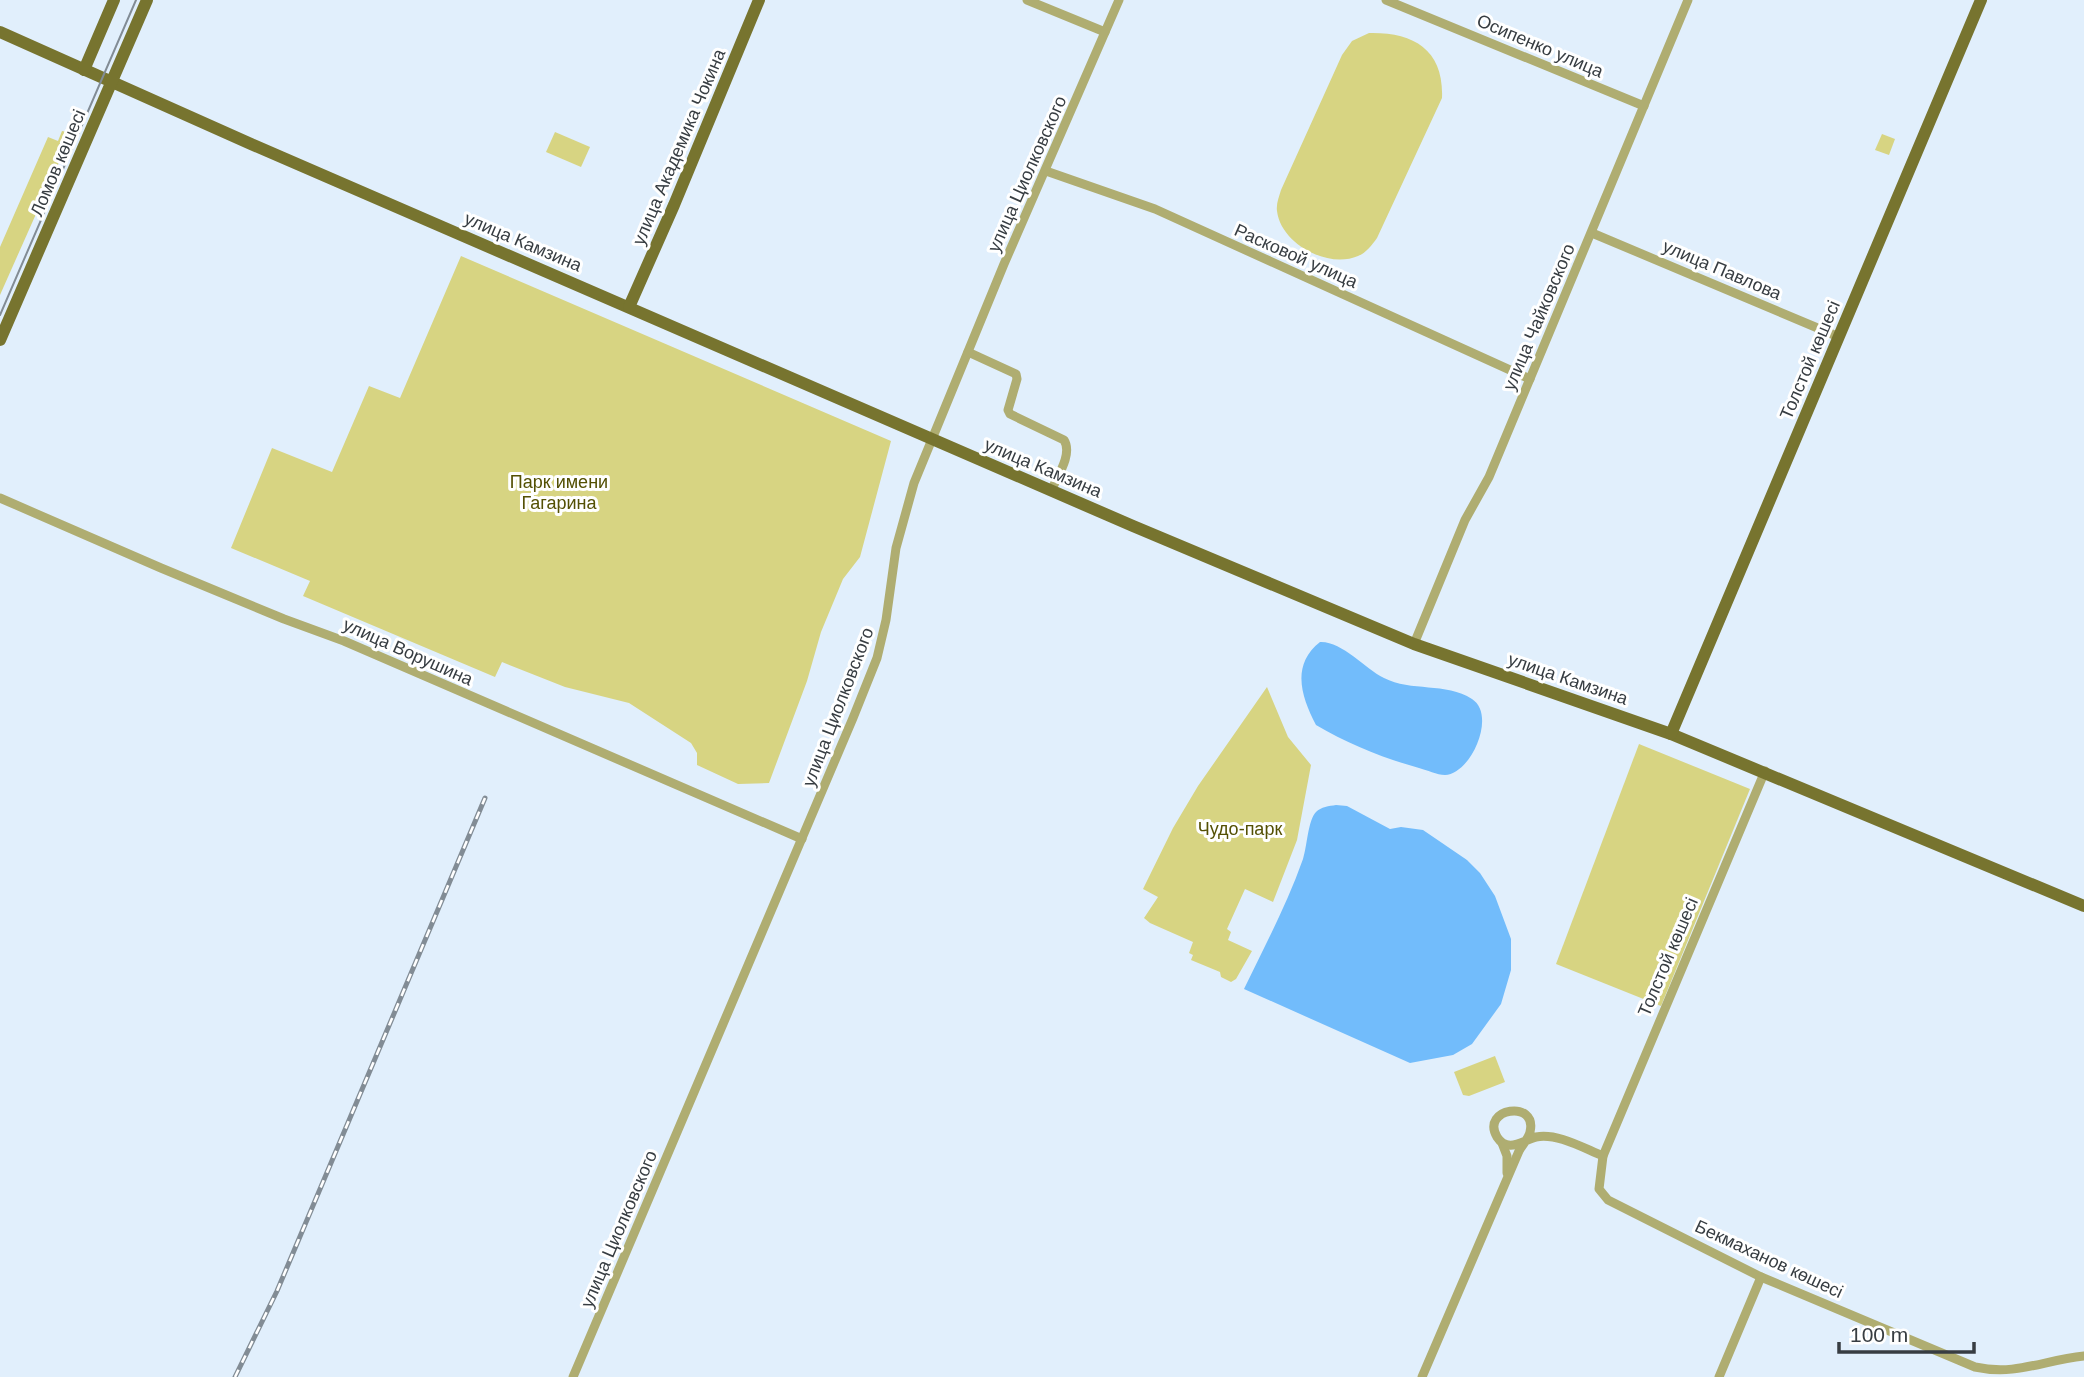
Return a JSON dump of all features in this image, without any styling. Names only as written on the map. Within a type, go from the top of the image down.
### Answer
[{"type":"main road","points":[[84,70],[114,0]]},
{"type":"main road","name":"Ломов көшесі","points":[[0,340],[147,0]]},
{"type":"main road","name":"улица Академика Чокина","points":[[629,307],[759,0]]},
{"type":"main road","name":"Толстой көшесі","points":[[1671,734],[1981,0]]},
{"type":"main road","name":"улица Камзина","points":[[0,32],[1051,491],[1414,644],[1671,734],[2084,906]]},
{"type":"street","points":[[1027,0],[1105,32]]},
{"type":"street","name":"улица Циолковского","points":[[573,1377],[877,659],[905,508],[931,439],[1119,0]]},
{"type":"street","name":"Осипенко улица","points":[[1386,0],[1644,106]]},
{"type":"street","name":"улица Чайковского","points":[[1414,644],[1465,520],[1489,477],[1688,0]]},
{"type":"street","name":"Расковой улица","points":[[1046,171],[1151,208],[1530,379]]},
{"type":"street","name":"улица Павлова","points":[[1592,233],[1839,337]]},
{"type":"street","points":[[968,352],[1016,374],[1008,410],[1010,414],[1064,440],[1068,445],[1068,453],[1051,491]]},
{"type":"street","name":"улица Ворушина","points":[[0,498],[161,568],[344,641],[802,839]]},
{"type":"street","name":"Толстой көшесі","points":[[1603,1156],[1765,771]]},
{"type":"street","points":[[1507,1178],[1507,1156],[1495,1132],[1495,1126],[1499,1116],[1509,1110],[1520,1111],[1551,1137],[1603,1156]]},
{"type":"street","points":[[1422,1377],[1507,1178],[1531,1131],[1529,1119]]},
{"type":"street","points":[[1502,1142],[1513,1146],[1536,1137],[1551,1137]]},
{"type":"street","name":"Бекмаханов көшесі","points":[[1603,1156],[1599,1189],[1608,1200],[1760,1277],[1975,1367],[1994,1371],[2022,1370],[2047,1361],[2084,1356]]},
{"type":"street","points":[[1719,1377],[1760,1277]]},
{"type":"green space","points":[[1369,33],[1400,36],[1423,47],[1438,67],[1442,98],[1377,238],[1361,255],[1333,259],[1308,251],[1287,234],[1280,223],[1277,203],[1342,55],[1352,41]]},
{"type":"green space","points":[[62,131],[72,133],[0,295],[0,247],[48,137],[58,141]]},
{"type":"green space","points":[[555,132],[590,147],[581,167],[546,152]]},
{"type":"green space","points":[[1882,134],[1895,139],[1889,155],[1875,150]]},
{"type":"green space","name":"Парк имени Гагарина","points":[[461,256],[891,441],[860,557],[843,579],[821,632],[807,681],[769,783],[738,784],[697,765],[697,753],[691,743],[629,703],[565,687],[502,662],[495,677],[303,596],[310,581],[231,548],[272,448],[332,472],[369,386],[400,398]]},
{"type":"green space","name":"Чудо-парк","points":[[1267,687],[1288,737],[1311,765],[1297,840],[1273,902],[1245,889],[1227,929],[1231,932],[1228,940],[1252,951],[1236,979],[1231,982],[1221,977],[1220,972],[1191,960],[1193,955],[1189,953],[1193,942],[1144,918],[1158,897],[1143,889],[1173,828],[1198,786]]},
{"type":"green space","points":[[1639,744],[1750,789],[1661,1006],[1556,964]]},
{"type":"green space","points":[[1495,1056],[1505,1082],[1469,1096],[1463,1095],[1454,1072]]},
{"type":"water","points":[[1320,642],[1336,646],[1376,674],[1394,682],[1451,691],[1472,699],[1479,707],[1482,717],[1478,743],[1472,755],[1455,772],[1445,775],[1366,750],[1316,725],[1303,692],[1302,671],[1311,651]]},
{"type":"water","points":[[1336,805],[1347,806],[1390,829],[1401,827],[1423,830],[1467,860],[1480,873],[1495,896],[1511,939],[1511,970],[1501,1004],[1472,1044],[1453,1055],[1410,1063],[1244,989],[1297,876],[1313,816],[1320,809]]},
{"type":"tram line","points":[[0,315],[136,0]]},
{"type":"railway","points":[[235,1377],[277,1291],[485,798]]}]
